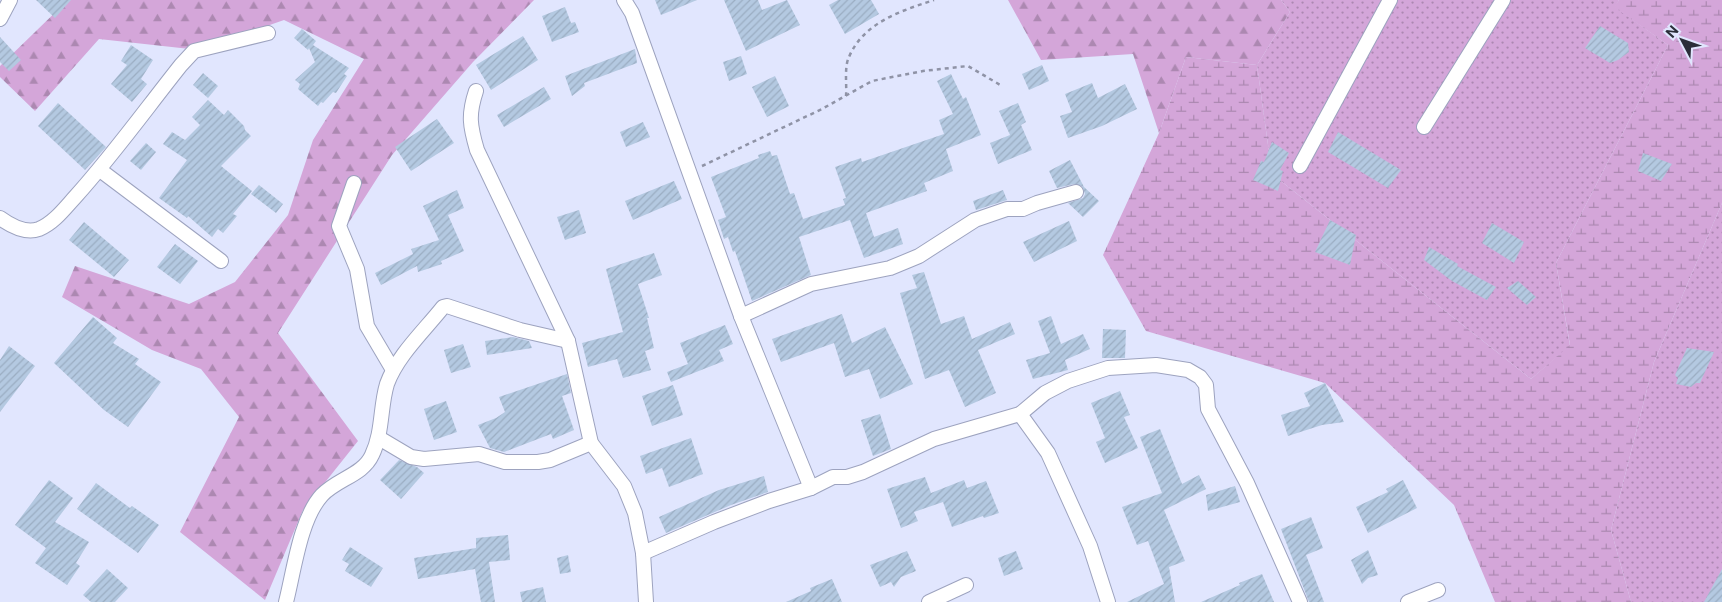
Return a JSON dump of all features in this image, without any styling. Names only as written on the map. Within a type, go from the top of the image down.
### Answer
[{"type":"street","points":[[0,19],[10,0]]},
{"type":"street","points":[[624,0],[632,13],[691,171],[741,316],[812,488]]},
{"type":"street","points":[[1300,166],[1390,0]]},
{"type":"street","points":[[1424,127],[1503,0]]},
{"type":"street","points":[[0,218],[18,229],[38,229],[57,216],[100,170],[180,65],[194,51],[268,33]]},
{"type":"street","points":[[476,91],[470,109],[470,127],[477,150],[568,341],[591,443],[611,466],[624,486],[635,513],[644,553],[646,602]]},
{"type":"street","points":[[100,170],[222,261]]},
{"type":"street","points":[[354,183],[340,226],[357,268],[367,326],[393,370]]},
{"type":"street","points":[[741,316],[811,284],[890,268],[918,256],[975,220],[1007,209],[1023,209],[1038,202],[1076,192]]},
{"type":"street","points":[[286,602],[296,558],[315,505],[330,488],[365,466],[379,438],[385,392],[393,370],[443,307],[446,306],[520,330],[568,341]]},
{"type":"street","points":[[644,553],[714,522],[769,501],[812,488],[833,477],[863,472],[934,439],[1020,414],[1045,393],[1068,381],[1108,368],[1156,365],[1188,370],[1200,377],[1206,385],[1208,409],[1248,483],[1300,602]]},
{"type":"street","points":[[1020,414],[1048,453],[1090,546],[1108,602]]},
{"type":"street","points":[[379,438],[411,457],[424,459],[479,454],[505,462],[544,461],[591,443]]},
{"type":"street","points":[[928,602],[966,585]]},
{"type":"street","points":[[1408,602],[1438,590]]},
{"type":"path","points":[[846,96],[848,58],[865,32],[899,11],[934,0]]},
{"type":"path","points":[[691,171],[846,96],[872,81],[922,71],[968,66],[1002,86]]},
{"type":"green space","points":[[68,0],[534,0],[473,62],[392,155],[278,333],[358,441],[303,510],[265,600],[180,532],[239,417],[201,369],[152,350],[62,297],[75,266],[189,304],[235,282],[288,215],[313,140],[364,59],[284,20],[199,50],[99,39],[35,111],[0,77],[0,66]]},
{"type":"green space","points":[[1008,0],[1281,0],[1290,12],[1257,65],[1186,57],[1159,133],[1133,54],[1041,60]]},
{"type":"green space","points":[[1281,0],[1619,0],[1615,7],[1668,45],[1556,263],[1570,346],[1531,379],[1272,174],[1257,65],[1290,12]]},
{"type":"green space","points":[[1619,0],[1722,0],[1722,203],[1654,362],[1611,530],[1631,602],[1495,602],[1454,505],[1325,383],[1146,331],[1103,255],[1159,133],[1186,57],[1257,65],[1272,174],[1531,379],[1570,345],[1556,263],[1668,45],[1614,7]]},
{"type":"green space","points":[[1722,203],[1722,602],[1631,602],[1611,530],[1654,362]]},
{"type":"building","points":[[36,0],[71,0],[55,18]]},
{"type":"building","points":[[655,0],[697,0],[661,15]]},
{"type":"building","points":[[724,0],[758,0],[762,10],[787,0],[800,25],[746,51]]},
{"type":"building","points":[[838,0],[871,0],[879,14],[845,34],[829,5]]},
{"type":"building","points":[[565,7],[571,23],[575,22],[579,32],[552,42],[542,16]]},
{"type":"building","points":[[1600,26],[1628,43],[1629,52],[1610,63],[1585,48]]},
{"type":"building","points":[[302,29],[316,41],[313,45],[349,68],[344,74],[347,76],[336,93],[333,92],[318,106],[298,89],[300,84],[295,80],[315,62],[309,48],[308,50],[294,38]]},
{"type":"building","points":[[523,36],[538,60],[491,90],[476,65]]},
{"type":"building","points":[[0,37],[21,60],[9,71],[0,62]]},
{"type":"building","points":[[131,45],[153,60],[141,79],[147,84],[132,102],[111,84],[127,65],[121,61]]},
{"type":"building","points":[[635,49],[637,63],[584,83],[585,86],[572,96],[565,76]]},
{"type":"building","points":[[741,56],[747,74],[729,81],[723,62]]},
{"type":"building","points":[[1042,65],[1049,81],[1029,90],[1022,74]]},
{"type":"building","points":[[203,73],[218,86],[208,98],[193,85]]},
{"type":"building","points":[[951,74],[963,99],[966,97],[981,135],[946,149],[953,171],[924,183],[927,191],[866,213],[874,237],[898,228],[903,244],[864,258],[850,220],[799,237],[811,275],[752,301],[735,251],[733,252],[728,237],[724,239],[718,220],[726,217],[711,177],[759,158],[758,155],[770,151],[772,156],[777,155],[790,194],[794,193],[803,219],[845,205],[843,199],[846,198],[835,167],[861,158],[862,162],[944,134],[939,120],[953,114],[937,81]]},
{"type":"building","points":[[775,76],[789,106],[767,117],[752,87]]},
{"type":"building","points":[[1092,83],[1098,98],[1125,84],[1137,109],[1102,126],[1068,138],[1060,116],[1072,112],[1065,94]]},
{"type":"building","points":[[544,87],[551,99],[504,127],[497,115]]},
{"type":"building","points":[[208,100],[224,115],[228,110],[251,136],[221,166],[252,191],[233,214],[237,216],[223,233],[218,229],[212,237],[188,216],[187,218],[159,198],[187,160],[163,144],[172,132],[185,140],[200,125],[192,117]]},
{"type":"building","points":[[58,103],[106,147],[85,170],[38,126]]},
{"type":"building","points":[[1018,103],[1026,122],[1021,125],[1032,150],[998,164],[990,143],[1010,135],[999,111]]},
{"type":"building","points":[[437,119],[454,143],[411,171],[395,147]]},
{"type":"building","points":[[643,122],[650,137],[626,147],[620,132]]},
{"type":"building","points":[[1338,132],[1401,170],[1388,188],[1328,152]]},
{"type":"building","points":[[1272,142],[1289,153],[1280,170],[1283,171],[1278,191],[1253,180],[1261,161],[1264,162]]},
{"type":"building","points":[[146,143],[156,152],[141,170],[130,161]]},
{"type":"building","points":[[1643,153],[1672,164],[1661,181],[1638,171]]},
{"type":"building","points":[[1070,160],[1084,187],[1099,201],[1083,217],[1068,203],[1083,198],[1085,194],[1082,186],[1074,184],[1057,188],[1049,171]]},
{"type":"building","points":[[674,181],[682,199],[633,220],[625,201]]},
{"type":"building","points":[[259,185],[283,204],[276,213],[251,194]]},
{"type":"building","points":[[457,190],[464,208],[448,215],[464,251],[441,261],[442,264],[418,272],[417,266],[381,285],[375,273],[413,254],[411,249],[439,240],[423,206]]},
{"type":"building","points":[[1003,190],[1007,200],[976,210],[973,201]]},
{"type":"building","points":[[579,210],[586,233],[565,240],[557,217]]},
{"type":"building","points":[[1330,220],[1356,235],[1350,265],[1315,252]]},
{"type":"building","points":[[1069,221],[1077,241],[1034,262],[1023,242]]},
{"type":"building","points":[[84,222],[129,260],[114,277],[69,240]]},
{"type":"building","points":[[1492,223],[1524,242],[1514,263],[1482,243]]},
{"type":"building","points":[[175,244],[198,261],[180,284],[157,267]]},
{"type":"building","points":[[1429,247],[1458,264],[1457,266],[1496,287],[1487,300],[1452,281],[1424,260]]},
{"type":"building","points":[[654,253],[662,275],[638,284],[649,318],[647,318],[654,348],[645,351],[651,370],[623,378],[617,359],[588,367],[582,343],[623,332],[606,269]]},
{"type":"building","points":[[924,272],[941,324],[964,316],[972,339],[1010,322],[1015,334],[978,350],[996,393],[965,407],[949,370],[925,379],[900,293],[917,288],[912,275]]},
{"type":"building","points":[[1518,281],[1536,297],[1527,305],[1507,288]]},
{"type":"building","points":[[842,314],[852,343],[885,327],[913,384],[880,399],[869,369],[845,377],[834,343],[781,362],[772,339]]},
{"type":"building","points":[[1051,316],[1061,344],[1083,334],[1090,349],[1065,360],[1068,370],[1033,379],[1026,360],[1050,353],[1038,321]]},
{"type":"building","points":[[93,317],[117,338],[113,343],[139,359],[135,364],[161,382],[128,427],[104,410],[54,363]]},
{"type":"building","points":[[725,325],[733,344],[719,350],[724,361],[671,382],[667,372],[688,364],[680,343]]},
{"type":"building","points":[[1103,329],[1126,330],[1125,358],[1102,358]]},
{"type":"building","points":[[513,337],[529,341],[532,348],[487,355],[485,341]]},
{"type":"building","points":[[463,344],[471,367],[451,373],[444,350]]},
{"type":"building","points":[[9,346],[35,366],[0,412],[0,360]]},
{"type":"building","points":[[1687,348],[1714,352],[1700,383],[1696,383],[1691,387],[1676,384],[1678,378],[1675,375]]},
{"type":"building","points":[[567,374],[571,393],[562,396],[574,430],[553,439],[551,434],[504,452],[490,448],[478,425],[496,418],[505,412],[499,397]]},
{"type":"building","points":[[1325,383],[1344,422],[1322,425],[1288,436],[1281,415],[1310,406],[1304,393]]},
{"type":"building","points":[[673,385],[683,415],[652,426],[642,396]]},
{"type":"building","points":[[1120,391],[1130,415],[1124,417],[1138,448],[1105,463],[1096,442],[1105,438],[1091,403]]},
{"type":"building","points":[[446,401],[457,432],[434,440],[424,409]]},
{"type":"building","points":[[880,414],[891,449],[873,456],[861,420]]},
{"type":"building","points":[[1160,429],[1182,484],[1199,475],[1206,489],[1164,510],[1185,561],[1169,567],[1175,602],[1127,602],[1164,584],[1148,541],[1137,545],[1122,507],[1162,493],[1140,437]]},
{"type":"building","points":[[691,438],[703,474],[669,487],[662,468],[646,474],[640,456]]},
{"type":"building","points":[[399,460],[417,467],[424,473],[401,499],[380,480]]},
{"type":"building","points":[[764,476],[768,492],[731,505],[666,533],[659,517],[719,490]]},
{"type":"building","points":[[925,477],[931,493],[964,480],[967,488],[986,481],[999,513],[984,518],[983,516],[952,527],[943,502],[914,512],[918,521],[901,528],[887,489]]},
{"type":"building","points":[[49,480],[73,498],[55,522],[89,542],[76,563],[80,566],[67,585],[35,563],[46,548],[15,525]]},
{"type":"building","points":[[1403,480],[1417,508],[1368,533],[1356,507],[1388,492],[1386,489]]},
{"type":"building","points":[[96,483],[130,508],[132,506],[159,525],[138,553],[77,509]]},
{"type":"building","points":[[1235,486],[1240,502],[1208,511],[1206,495]]},
{"type":"building","points":[[1311,517],[1323,548],[1306,555],[1324,602],[1309,602],[1281,529]]},
{"type":"building","points":[[508,535],[510,560],[489,562],[495,602],[481,602],[475,569],[418,579],[414,558],[476,548],[476,538]]},
{"type":"building","points":[[350,547],[383,568],[371,587],[345,571],[349,564],[342,560]]},
{"type":"building","points":[[1368,550],[1378,575],[1368,578],[1362,584],[1351,560]]},
{"type":"building","points":[[907,551],[916,571],[901,577],[894,587],[891,582],[880,587],[870,565]]},
{"type":"building","points":[[1016,551],[1023,569],[1004,576],[998,558]]},
{"type":"building","points":[[568,555],[571,572],[560,574],[557,558]]},
{"type":"building","points":[[107,569],[128,588],[115,602],[91,602],[83,595]]},
{"type":"building","points":[[1722,569],[1722,602],[1704,602]]},
{"type":"building","points":[[1262,574],[1274,602],[1201,602],[1240,585],[1239,583]]},
{"type":"building","points":[[832,579],[842,602],[786,602],[811,591],[810,588]]},
{"type":"building","points":[[543,587],[546,602],[522,602],[520,592]]}]
